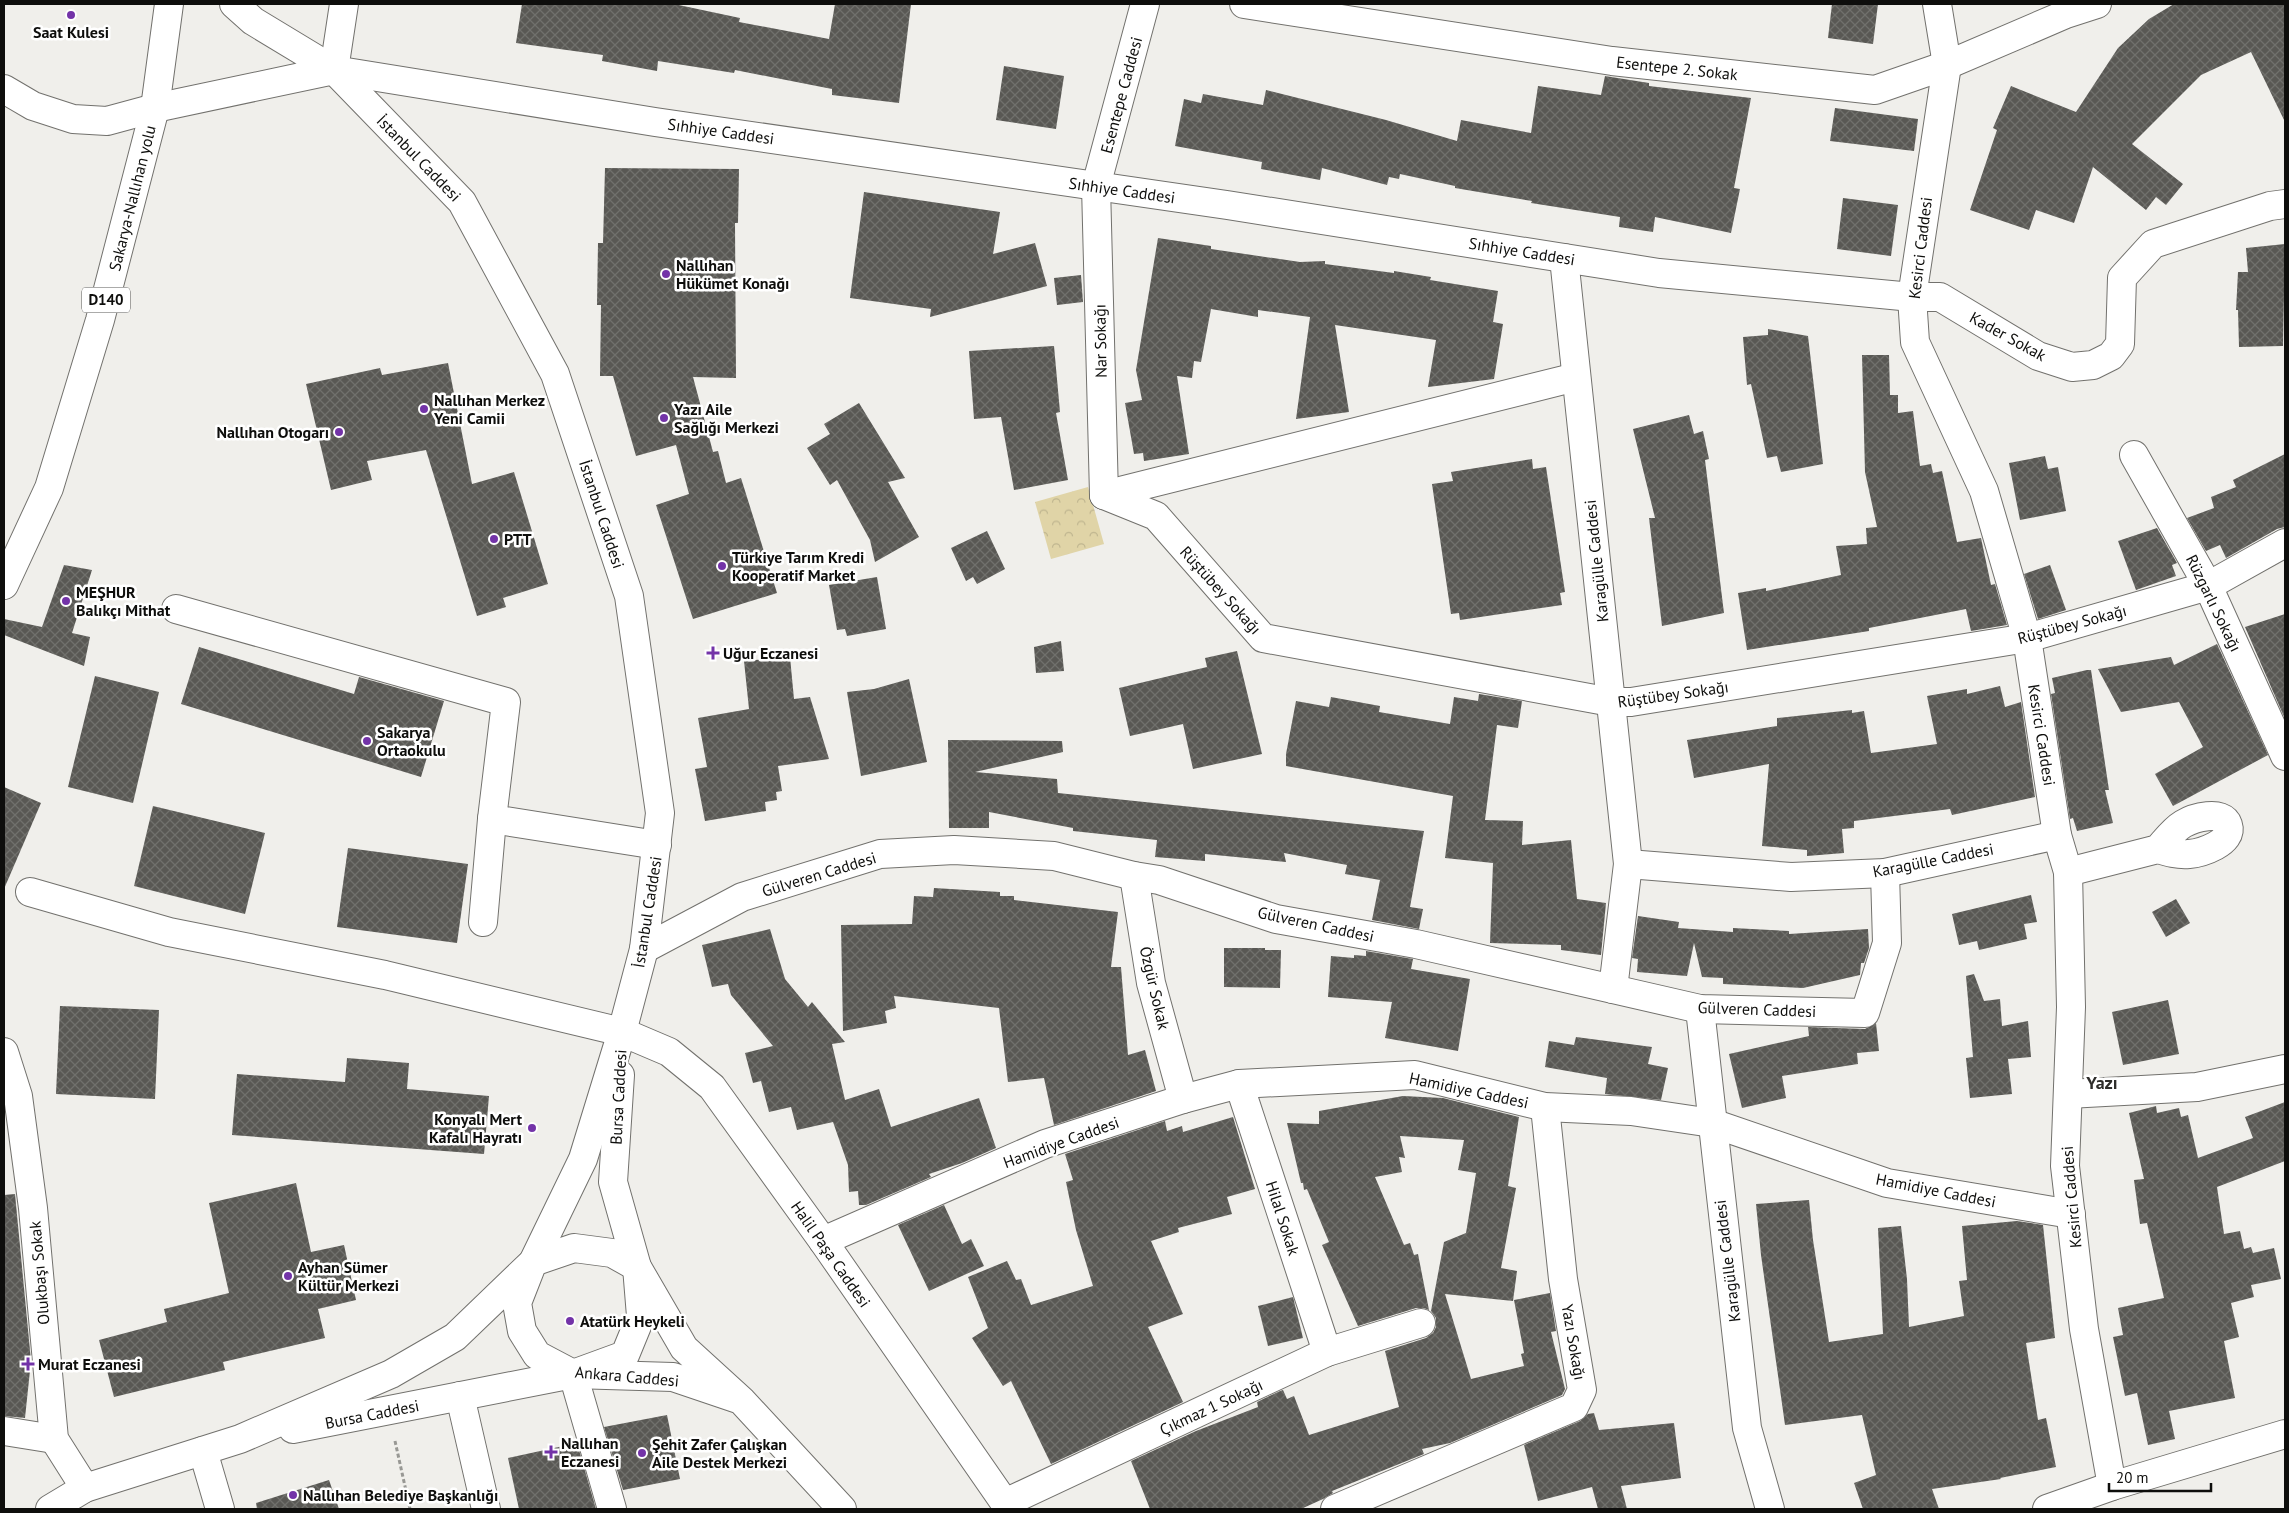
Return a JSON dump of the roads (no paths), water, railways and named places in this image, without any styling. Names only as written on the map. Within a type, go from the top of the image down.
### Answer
[{"type":"street","name":"Sakarya-Nallıhan yolu","points":[[4,585],[49,488],[100,320],[155,108],[169,4]]},
{"type":"street","points":[[234,4],[253,21],[334,70]]},
{"type":"street","points":[[334,70],[344,4]]},
{"type":"street","name":"Esentepe Caddesi","points":[[1096,186],[1145,4]]},
{"type":"street","name":"Esentepe 2. Sokak","points":[[1244,4],[1612,61],[1875,90],[1947,66],[2066,14],[2098,4]]},
{"type":"street","name":"Kesirci Caddesi","points":[[1936,4],[1947,66],[1912,297],[1915,342],[1984,491],[2027,638],[2057,835],[2068,872],[2071,1007],[2065,1166],[2084,1329],[2112,1486]]},
{"type":"street","points":[[4,89],[33,106],[73,119],[107,121],[155,108],[334,70]]},
{"type":"street","name":"Sıhhiye Caddesi","points":[[334,70],[654,122],[1096,186],[1659,273],[1912,297]]},
{"type":"street","name":"İstanbul Caddesi","points":[[334,70],[462,202],[555,374],[629,596],[660,813],[644,949],[622,1032]]},
{"type":"street","name":"Nar Sokağı","points":[[1096,186],[1104,496]]},
{"type":"street","name":"Kader Sokak","points":[[1912,297],[1940,297],[2038,356],[2072,367],[2093,364],[2111,356],[2120,344],[2122,278],[2153,244],[2270,206],[2285,204]]},
{"type":"street","name":"Karagülle Caddesi","points":[[1564,258],[1628,864],[1613,989]]},
{"type":"street","points":[[1104,496],[1576,377]]},
{"type":"street","name":"Rüzgarlı Sokağı","points":[[2134,455],[2208,586],[2285,756]]},
{"type":"street","name":"Rüştübey Sokağı","points":[[1104,496],[1156,516],[1263,638],[1611,702],[1631,702],[2027,638],[2208,586],[2285,544]]},
{"type":"street","points":[[176,610],[506,702],[492,818],[483,922]]},
{"type":"street","points":[[492,818],[657,845]]},
{"type":"street","name":"Karagülle Caddesi","points":[[1628,864],[1791,877],[1885,873],[2057,835]]},
{"type":"street","points":[[2068,872],[2158,849]]},
{"type":"street","name":"Gülveren Caddesi","points":[[644,949],[742,897],[880,854],[954,850],[1054,856],[1134,876],[1159,880],[1276,919],[1416,944],[1700,1009],[1865,1013],[1887,943],[1885,873]]},
{"type":"street","name":"Özgür Sokak","points":[[1134,876],[1151,983],[1184,1098]]},
{"type":"street","name":"Halil Paşa Caddesi","points":[[30,892],[170,932],[385,974],[622,1032],[669,1052],[712,1087],[824,1241],[1007,1506]]},
{"type":"street","name":"Karagülle Caddesi","points":[[1700,1009],[1747,1428],[1770,1509]]},
{"type":"street","name":"Bursa Caddesi","points":[[240,1440],[391,1374],[455,1337],[533,1262],[583,1159],[622,1032]]},
{"type":"street","name":"Bursa Caddesi","points":[[50,1509],[86,1488],[240,1440],[573,1374],[624,1355],[641,1316],[638,1266],[613,1182],[622,1032]]},
{"type":"street","name":"Olukbaşı Sokak","points":[[4,1052],[18,1096],[33,1208],[54,1439],[86,1488]]},
{"type":"street","points":[[2068,1094],[2197,1086],[2285,1068]]},
{"type":"street","name":"Hamidiye Caddesi","points":[[824,1241],[1046,1144],[1184,1098],[1239,1084],[1415,1075],[1545,1107],[1631,1111],[1712,1123],[1887,1183],[2071,1214]]},
{"type":"street","name":"Hilal Sokak","points":[[1239,1084],[1327,1352]]},
{"type":"street","name":"Yazı Sokağı","points":[[1335,1509],[1574,1407],[1582,1390],[1563,1279],[1545,1107]]},
{"type":"street","points":[[533,1262],[574,1248],[612,1253],[638,1266]]},
{"type":"street","name":"Ankara Caddesi","points":[[533,1262],[517,1303],[522,1331],[538,1355],[573,1374],[673,1377],[740,1400]]},
{"type":"street","name":"Ankara Caddesi","points":[[638,1266],[684,1348],[740,1400],[842,1509]]},
{"type":"street","name":"Çıkmaz 1 Sokağı","points":[[1007,1506],[1327,1352],[1421,1322]]},
{"type":"street","points":[[573,1374],[612,1509]]},
{"type":"street","points":[[460,1396],[486,1509]]},
{"type":"street","points":[[4,1431],[54,1439]]},
{"type":"street","points":[[2047,1509],[2112,1486],[2285,1434]]},
{"type":"street","points":[[203,1451],[220,1509]]},
{"type":"place","name":"Saat Kulesi","points":[[71,15]]},
{"type":"place","name":"Nallıhan Hükümet Konağı","points":[[666,274]]},
{"type":"place","name":"Nallıhan Merkez Yeni Camii","points":[[424,409]]},
{"type":"place","name":"Yazı Aile Sağlığı Merkezi","points":[[664,418]]},
{"type":"place","name":"Nallıhan Otogarı","points":[[339,432]]},
{"type":"place","name":"PTT","points":[[494,539]]},
{"type":"place","name":"Türkiye Tarım Kredi Kooperatif Market","points":[[722,566]]},
{"type":"place","name":"MEŞHUR Balıkçı Mithat","points":[[66,601]]},
{"type":"place","name":"Uğur Eczanesi","points":[[713,653]]},
{"type":"place","name":"Sakarya Ortaokulu","points":[[367,741]]},
{"type":"place","name":"Konyalı Mert Kafalı Hayratı","points":[[532,1128]]},
{"type":"place","name":"Ayhan Sümer Kültür Merkezi","points":[[288,1276]]},
{"type":"place","name":"Atatürk Heykeli","points":[[570,1321]]},
{"type":"place","name":"Murat Eczanesi","points":[[28,1364]]},
{"type":"place","name":"Nallıhan Eczanesi","points":[[551,1452]]},
{"type":"place","name":"Şehit Zafer Çalışkan Aile Destek Merkezi","points":[[642,1453]]},
{"type":"place","name":"Nallıhan Belediye Başkanlığı","points":[[293,1495]]},
{"type":"district","name":"Yazı","points":[[2102,1083]]}]
